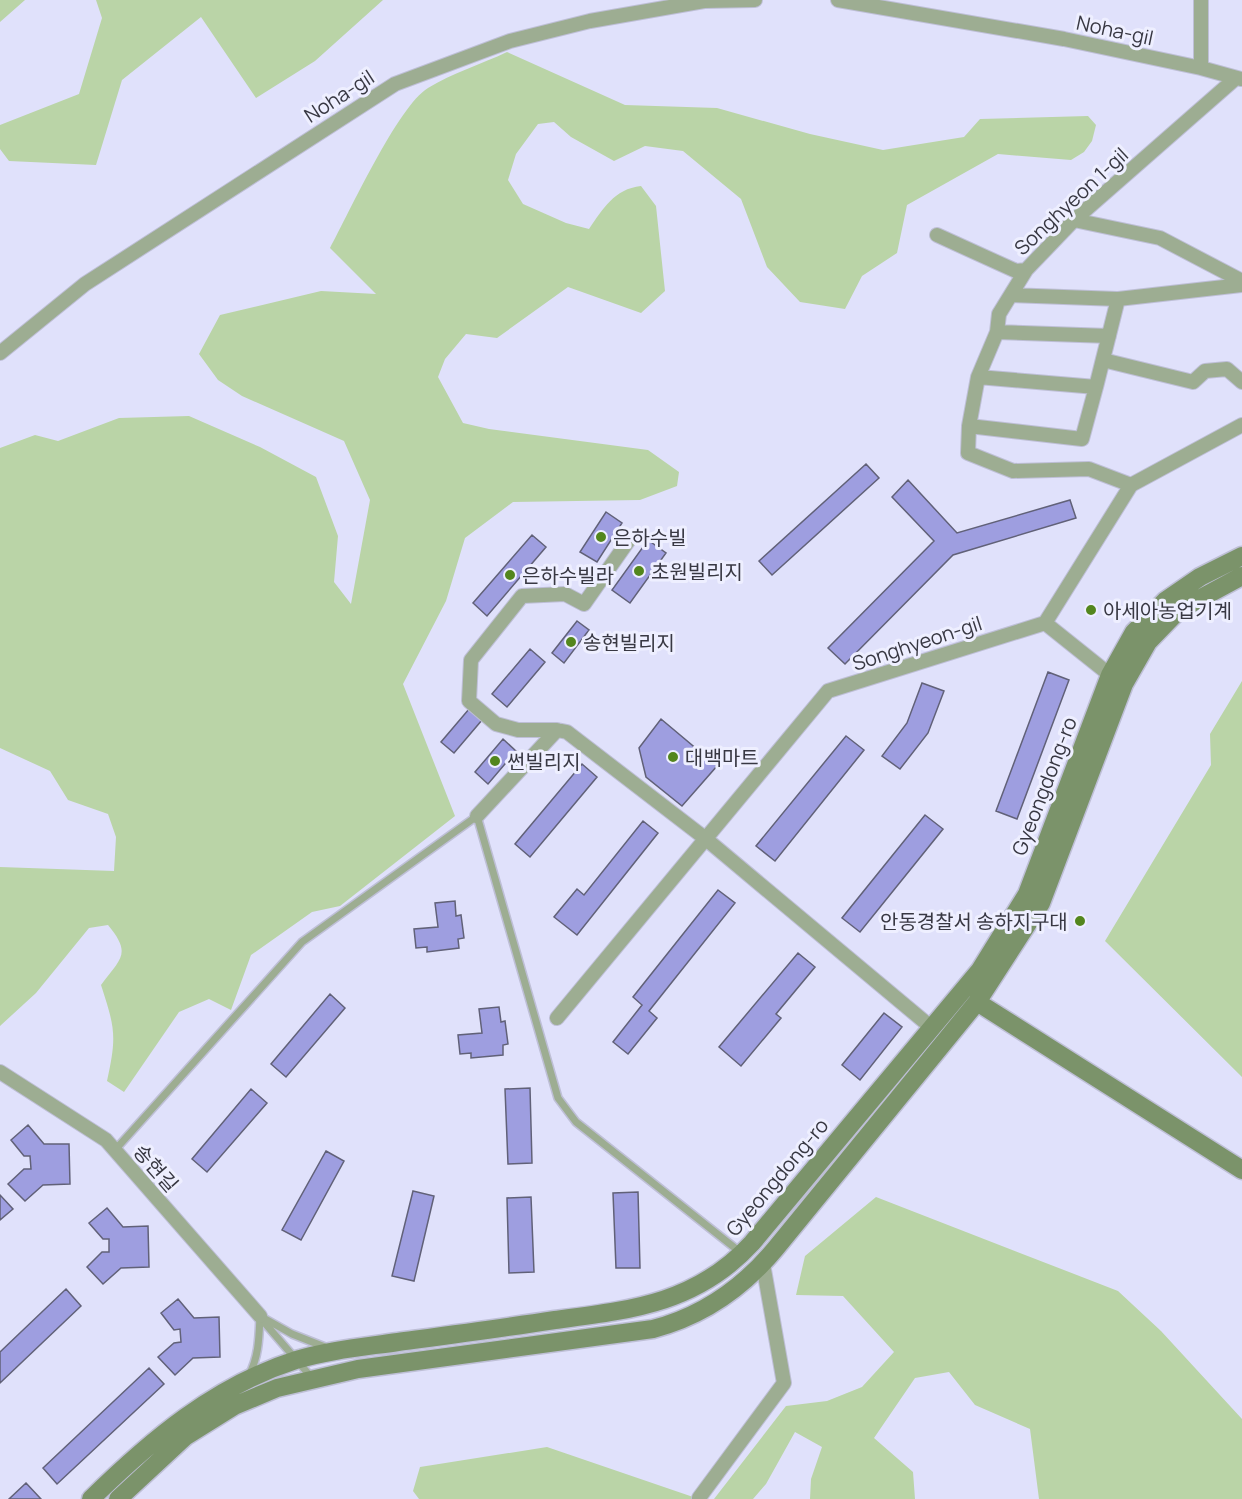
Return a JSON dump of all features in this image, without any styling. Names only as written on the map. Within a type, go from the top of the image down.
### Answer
[{"type":"street","name":"Noha-gil","points":[[0,353],[85,284],[395,84],[510,41],[590,21],[704,1],[755,0]]},
{"type":"street","name":"Noha-gil","points":[[837,0],[1064,39],[1201,68],[1239,79]]},
{"type":"street","points":[[1201,0],[1201,68]]},
{"type":"street","name":"Songhyeon 1-gil","points":[[1131,485],[1089,469],[1013,471],[968,453],[969,426],[978,377],[997,332],[999,314],[1026,270],[1074,220],[1239,79]]},
{"type":"street","points":[[1074,220],[1160,238],[1242,280]]},
{"type":"street","points":[[937,235],[1016,272],[1026,270]]},
{"type":"street","points":[[1011,295],[1118,299],[1242,285]]},
{"type":"street","points":[[969,426],[1082,439],[1118,299]]},
{"type":"street","points":[[997,332],[1109,336]]},
{"type":"street","points":[[1103,360],[1193,382],[1205,371],[1227,369],[1242,382]]},
{"type":"street","points":[[978,377],[1096,387]]},
{"type":"street","points":[[1110,675],[1045,623],[1131,485],[1242,425]]},
{"type":"street","points":[[632,537],[584,604],[565,594],[522,596],[471,660],[469,701],[496,724],[518,730],[567,732],[706,838],[932,1028]]},
{"type":"street","name":"Gyeongdong-ro","points":[[92,1499],[164,1432],[246,1380],[297,1360],[335,1351],[644,1307],[702,1283],[742,1254],[980,970],[1027,894],[1110,675],[1134,632],[1165,601],[1200,577],[1242,556]]},
{"type":"street","name":"Gyeongdong-ro","points":[[118,1499],[186,1436],[228,1410],[277,1388],[312,1378],[374,1366],[662,1326],[692,1316],[741,1285],[763,1264],[977,1002],[1041,903],[1124,684],[1148,642],[1179,610],[1242,576]]},
{"type":"street","name":"Songhyeon-gil","points":[[557,1018],[828,691],[1045,623]]},
{"type":"street","points":[[477,816],[557,730]]},
{"type":"street","points":[[977,1002],[1242,1170]]},
{"type":"street","name":"송현길","points":[[0,1072],[106,1140],[260,1316]]},
{"type":"street","points":[[699,1498],[784,1383],[763,1264]]},
{"type":"lane","points":[[115,1150],[302,942],[477,816],[558,1098],[576,1122],[742,1254]]},
{"type":"lane","points":[[260,1316],[292,1334],[374,1366]]},
{"type":"lane","points":[[260,1316],[312,1378]]},
{"type":"lane","points":[[228,1410],[255,1364],[260,1316]]},
{"type":"green space","points":[[0,0],[25,0],[0,22]]},
{"type":"green space","points":[[96,0],[383,0],[315,61],[256,98],[201,17],[122,80],[96,165],[9,161],[0,149],[0,125],[79,94],[102,18]]},
{"type":"green space","points":[[507,52],[625,105],[717,108],[810,134],[883,150],[964,137],[980,119],[1088,116],[1096,125],[1092,141],[1084,152],[1071,160],[998,154],[907,205],[897,253],[862,276],[845,309],[800,302],[767,267],[741,199],[683,151],[645,146],[614,161],[571,137],[554,122],[538,124],[516,154],[508,180],[523,204],[566,223],[589,229],[604,207],[616,196],[623,191],[641,186],[656,206],[665,291],[641,313],[568,287],[497,338],[466,334],[445,359],[438,377],[463,423],[489,429],[648,450],[679,472],[677,486],[640,500],[513,502],[465,538],[446,601],[403,684],[455,816],[340,906],[312,912],[251,955],[231,1010],[209,999],[179,1012],[124,1092],[107,1081],[113,1032],[101,985],[118,962],[122,950],[108,925],[89,928],[36,993],[0,1026],[0,867],[114,871],[116,837],[108,814],[68,800],[50,771],[0,748],[0,448],[35,435],[58,441],[119,418],[189,416],[260,447],[316,477],[338,536],[334,582],[351,604],[370,500],[344,441],[242,396],[218,380],[199,354],[220,315],[321,291],[376,294],[330,248],[375,162],[403,116],[428,88]]},
{"type":"green space","points":[[1242,681],[1242,1077],[1105,941],[1211,765],[1210,734]]},
{"type":"green space","points":[[876,1197],[1118,1291],[1161,1331],[1242,1419],[1242,1499],[1039,1499],[1030,1429],[975,1405],[949,1372],[915,1378],[874,1438],[913,1472],[915,1499],[810,1499],[811,1479],[822,1447],[795,1432],[766,1484],[753,1499],[714,1499],[786,1406],[827,1401],[862,1387],[894,1352],[843,1296],[796,1295],[805,1256]]},
{"type":"green space","points":[[547,1447],[699,1499],[419,1499],[413,1491],[420,1467]]},
{"type":"building","points":[[866,464],[879,478],[772,575],[759,561]]},
{"type":"building","points":[[908,480],[957,533],[1070,500],[1076,518],[953,555],[845,664],[828,648],[934,541],[892,497]]},
{"type":"building","name":"은하수빌","points":[[606,512],[622,523],[597,562],[580,552]]},
{"type":"building","name":"은하수빌라","points":[[532,535],[546,547],[487,616],[473,603]]},
{"type":"building","name":"초원빌리지","points":[[648,540],[666,553],[630,603],[612,590]]},
{"type":"building","name":"송현빌리지","points":[[577,621],[589,630],[564,663],[552,653]]},
{"type":"building","points":[[530,649],[545,662],[507,707],[492,694]]},
{"type":"building","points":[[1048,672],[1069,680],[1017,819],[996,811]]},
{"type":"building","points":[[922,683],[944,691],[928,733],[900,769],[882,756],[907,723]]},
{"type":"building","points":[[469,709],[482,720],[454,753],[441,742]]},
{"type":"building","name":"대백마트","points":[[661,719],[717,766],[682,806],[646,777],[639,748]]},
{"type":"building","points":[[846,736],[864,750],[775,861],[756,846]]},
{"type":"building","name":"썬빌리지","points":[[503,739],[516,751],[488,784],[475,772]]},
{"type":"building","points":[[582,764],[597,777],[530,857],[515,844]]},
{"type":"building","points":[[925,815],[943,829],[860,932],[842,918]]},
{"type":"building","points":[[643,821],[658,833],[577,935],[554,917],[577,889],[584,895]]},
{"type":"building","points":[[718,890],[735,903],[649,1011],[657,1018],[628,1054],[613,1042],[642,1005],[633,997]]},
{"type":"building","points":[[455,901],[456,916],[461,915],[464,938],[458,939],[459,948],[427,952],[427,947],[416,948],[414,929],[438,927],[435,903]]},
{"type":"building","points":[[798,953],[815,967],[776,1014],[781,1018],[741,1066],[719,1047]]},
{"type":"building","points":[[330,994],[345,1008],[286,1077],[271,1064]]},
{"type":"building","points":[[499,1007],[501,1022],[505,1021],[508,1044],[503,1045],[503,1055],[471,1058],[471,1053],[460,1054],[458,1035],[482,1033],[479,1009]]},
{"type":"building","points":[[884,1013],[902,1027],[860,1080],[842,1065]]},
{"type":"building","points":[[530,1088],[532,1163],[508,1164],[505,1089]]},
{"type":"building","points":[[251,1089],[267,1103],[207,1172],[192,1159]]},
{"type":"building","points":[[28,1125],[44,1144],[69,1144],[70,1184],[43,1185],[25,1201],[8,1184],[24,1169],[31,1169],[30,1156],[24,1156],[11,1140]]},
{"type":"building","points":[[326,1151],[344,1161],[301,1240],[282,1230]]},
{"type":"building","points":[[413,1191],[434,1196],[414,1281],[392,1276]]},
{"type":"building","points":[[638,1192],[640,1268],[616,1268],[613,1193]]},
{"type":"building","points":[[0,1195],[13,1209],[0,1220]]},
{"type":"building","points":[[531,1197],[534,1272],[509,1273],[507,1198]]},
{"type":"building","points":[[107,1208],[123,1227],[148,1226],[149,1267],[121,1268],[103,1284],[87,1267],[102,1252],[109,1252],[109,1239],[103,1239],[89,1223]]},
{"type":"building","points":[[66,1289],[81,1306],[0,1383],[0,1352]]},
{"type":"building","points":[[178,1299],[194,1318],[219,1317],[220,1357],[193,1358],[175,1375],[158,1357],[174,1343],[181,1342],[180,1329],[174,1330],[161,1313]]},
{"type":"building","points":[[149,1368],[164,1384],[57,1484],[43,1468]]},
{"type":"building","points":[[26,1483],[41,1499],[9,1499]]},
{"type":"place","name":"은하수빌","points":[[601,537]]},
{"type":"place","name":"초원빌리지","points":[[639,571]]},
{"type":"place","name":"은하수빌라","points":[[510,575]]},
{"type":"place","name":"아세아농업기계","points":[[1091,610]]},
{"type":"place","name":"송현빌리지","points":[[571,642]]},
{"type":"place","name":"대백마트","points":[[673,757]]},
{"type":"place","name":"썬빌리지","points":[[495,761]]},
{"type":"place","name":"안동경찰서 송하지구대","points":[[1080,921]]}]
